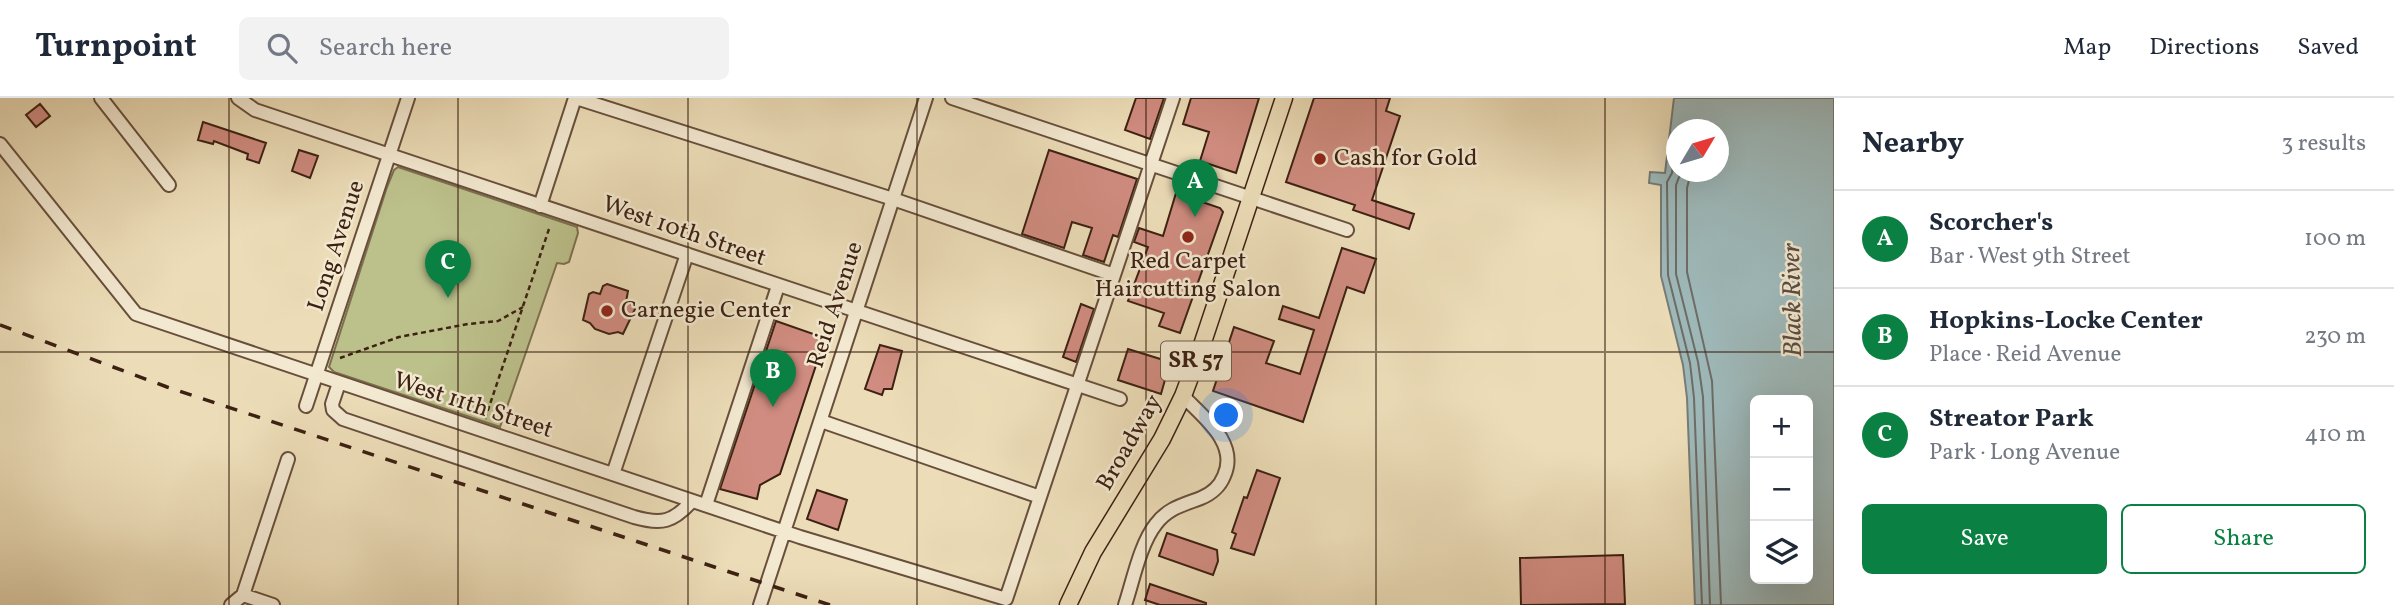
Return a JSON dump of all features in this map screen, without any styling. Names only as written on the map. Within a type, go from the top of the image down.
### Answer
[{"type":"main road","name":"Broadway","points":[[1068,605],[1093,552],[1162,439],[1183,396],[1284,98]]},
{"type":"street","points":[[101,98],[169,185]]},
{"type":"street","name":"West 10th Street","points":[[238,98],[255,110],[1120,399]]},
{"type":"street","name":"Long Avenue","points":[[306,406],[408,98]]},
{"type":"street","points":[[540,205],[575,98],[893,199],[1114,275]]},
{"type":"street","name":"Reid Avenue","points":[[760,605],[926,98]]},
{"type":"street","points":[[952,98],[1348,230]]},
{"type":"street","points":[[821,421],[1040,497],[1172,98]]},
{"type":"street","name":"West 11th Street","points":[[0,144],[136,314],[316,376],[887,565],[1006,599],[1040,497]]},
{"type":"street","points":[[613,474],[687,254]]},
{"type":"street","points":[[706,505],[778,286]]},
{"type":"street","points":[[339,383],[332,404],[333,410],[343,419],[634,517],[656,522],[671,519],[692,501]]},
{"type":"street","points":[[1125,605],[1154,526],[1174,508],[1204,497],[1216,489],[1227,470],[1228,459],[1222,439],[1183,396]]},
{"type":"street","points":[[231,605],[243,595],[288,459]]},
{"type":"street","points":[[243,595],[272,605]]},
{"type":"path","points":[[481,430],[550,226]]},
{"type":"path","points":[[340,358],[399,337],[498,321],[523,307]]},
{"type":"green space","points":[[398,167],[577,227],[578,233],[569,262],[557,263],[500,427],[334,372],[329,367],[387,187]]},
{"type":"water","name":"Black River","points":[[1674,98],[1834,98],[1834,605],[1695,605],[1687,398],[1683,365],[1661,276],[1661,185],[1649,183],[1650,172],[1665,173],[1666,165],[1666,182],[1729,182],[1729,119],[1671,119]]},
{"type":"building","points":[[1136,98],[1164,98],[1150,139],[1125,130]]},
{"type":"building","points":[[1191,98],[1259,98],[1236,173],[1200,161],[1209,132],[1183,124]]},
{"type":"building","points":[[1314,98],[1390,98],[1386,111],[1400,116],[1372,200],[1414,214],[1409,229],[1353,210],[1355,205],[1286,182]]},
{"type":"building","points":[[40,104],[50,116],[36,127],[26,115]]},
{"type":"building","points":[[203,122],[266,143],[259,163],[247,159],[248,154],[214,141],[213,144],[198,140]]},
{"type":"building","points":[[299,150],[318,156],[310,178],[292,171]]},
{"type":"building","points":[[1049,150],[1137,179],[1118,237],[1113,235],[1104,262],[1083,255],[1092,228],[1072,222],[1064,248],[1022,234]]},
{"type":"building","points":[[1176,193],[1220,208],[1223,212],[1180,333],[1159,326],[1164,313],[1128,301],[1148,247],[1134,242],[1139,228],[1163,236]]},
{"type":"building","points":[[1342,248],[1376,259],[1364,293],[1347,287],[1303,422],[1213,391],[1234,327],[1274,341],[1266,363],[1300,374],[1314,330],[1279,319],[1283,306],[1319,318]]},
{"type":"building","points":[[607,284],[628,291],[626,302],[635,309],[623,334],[609,334],[595,329],[583,320],[589,294],[600,294],[603,286]]},
{"type":"building","points":[[1081,304],[1094,309],[1076,362],[1063,357]]},
{"type":"building","points":[[776,321],[825,338],[780,474],[760,485],[757,499],[720,489]]},
{"type":"building","points":[[880,345],[902,351],[892,389],[884,389],[882,395],[865,389]]},
{"type":"building","points":[[1128,349],[1170,362],[1161,394],[1118,380]]},
{"type":"building","points":[[1257,470],[1280,478],[1254,555],[1231,548],[1236,534],[1232,532]]},
{"type":"building","points":[[817,490],[847,500],[838,530],[807,519]]},
{"type":"building","points":[[1167,533],[1217,550],[1218,561],[1213,575],[1159,556]]},
{"type":"building","points":[[1623,555],[1625,604],[1521,605],[1520,558]]},
{"type":"building","points":[[1150,584],[1206,605],[1160,605],[1145,600]]},
{"type":"railway","points":[[0,325],[167,387],[830,605]]},
{"type":"place","name":"Cash for Gold","points":[[1320,159]]},
{"type":"place","name":"Scorcher's","points":[[1195,217]]},
{"type":"place","name":"Red Carpet Haircutting Salon","points":[[1188,237]]},
{"type":"place","name":"Streator Park","points":[[448,298]]},
{"type":"place","name":"Carnegie Center","points":[[607,311]]},
{"type":"place","name":"Hopkins-Locke Center","points":[[773,407]]}]
